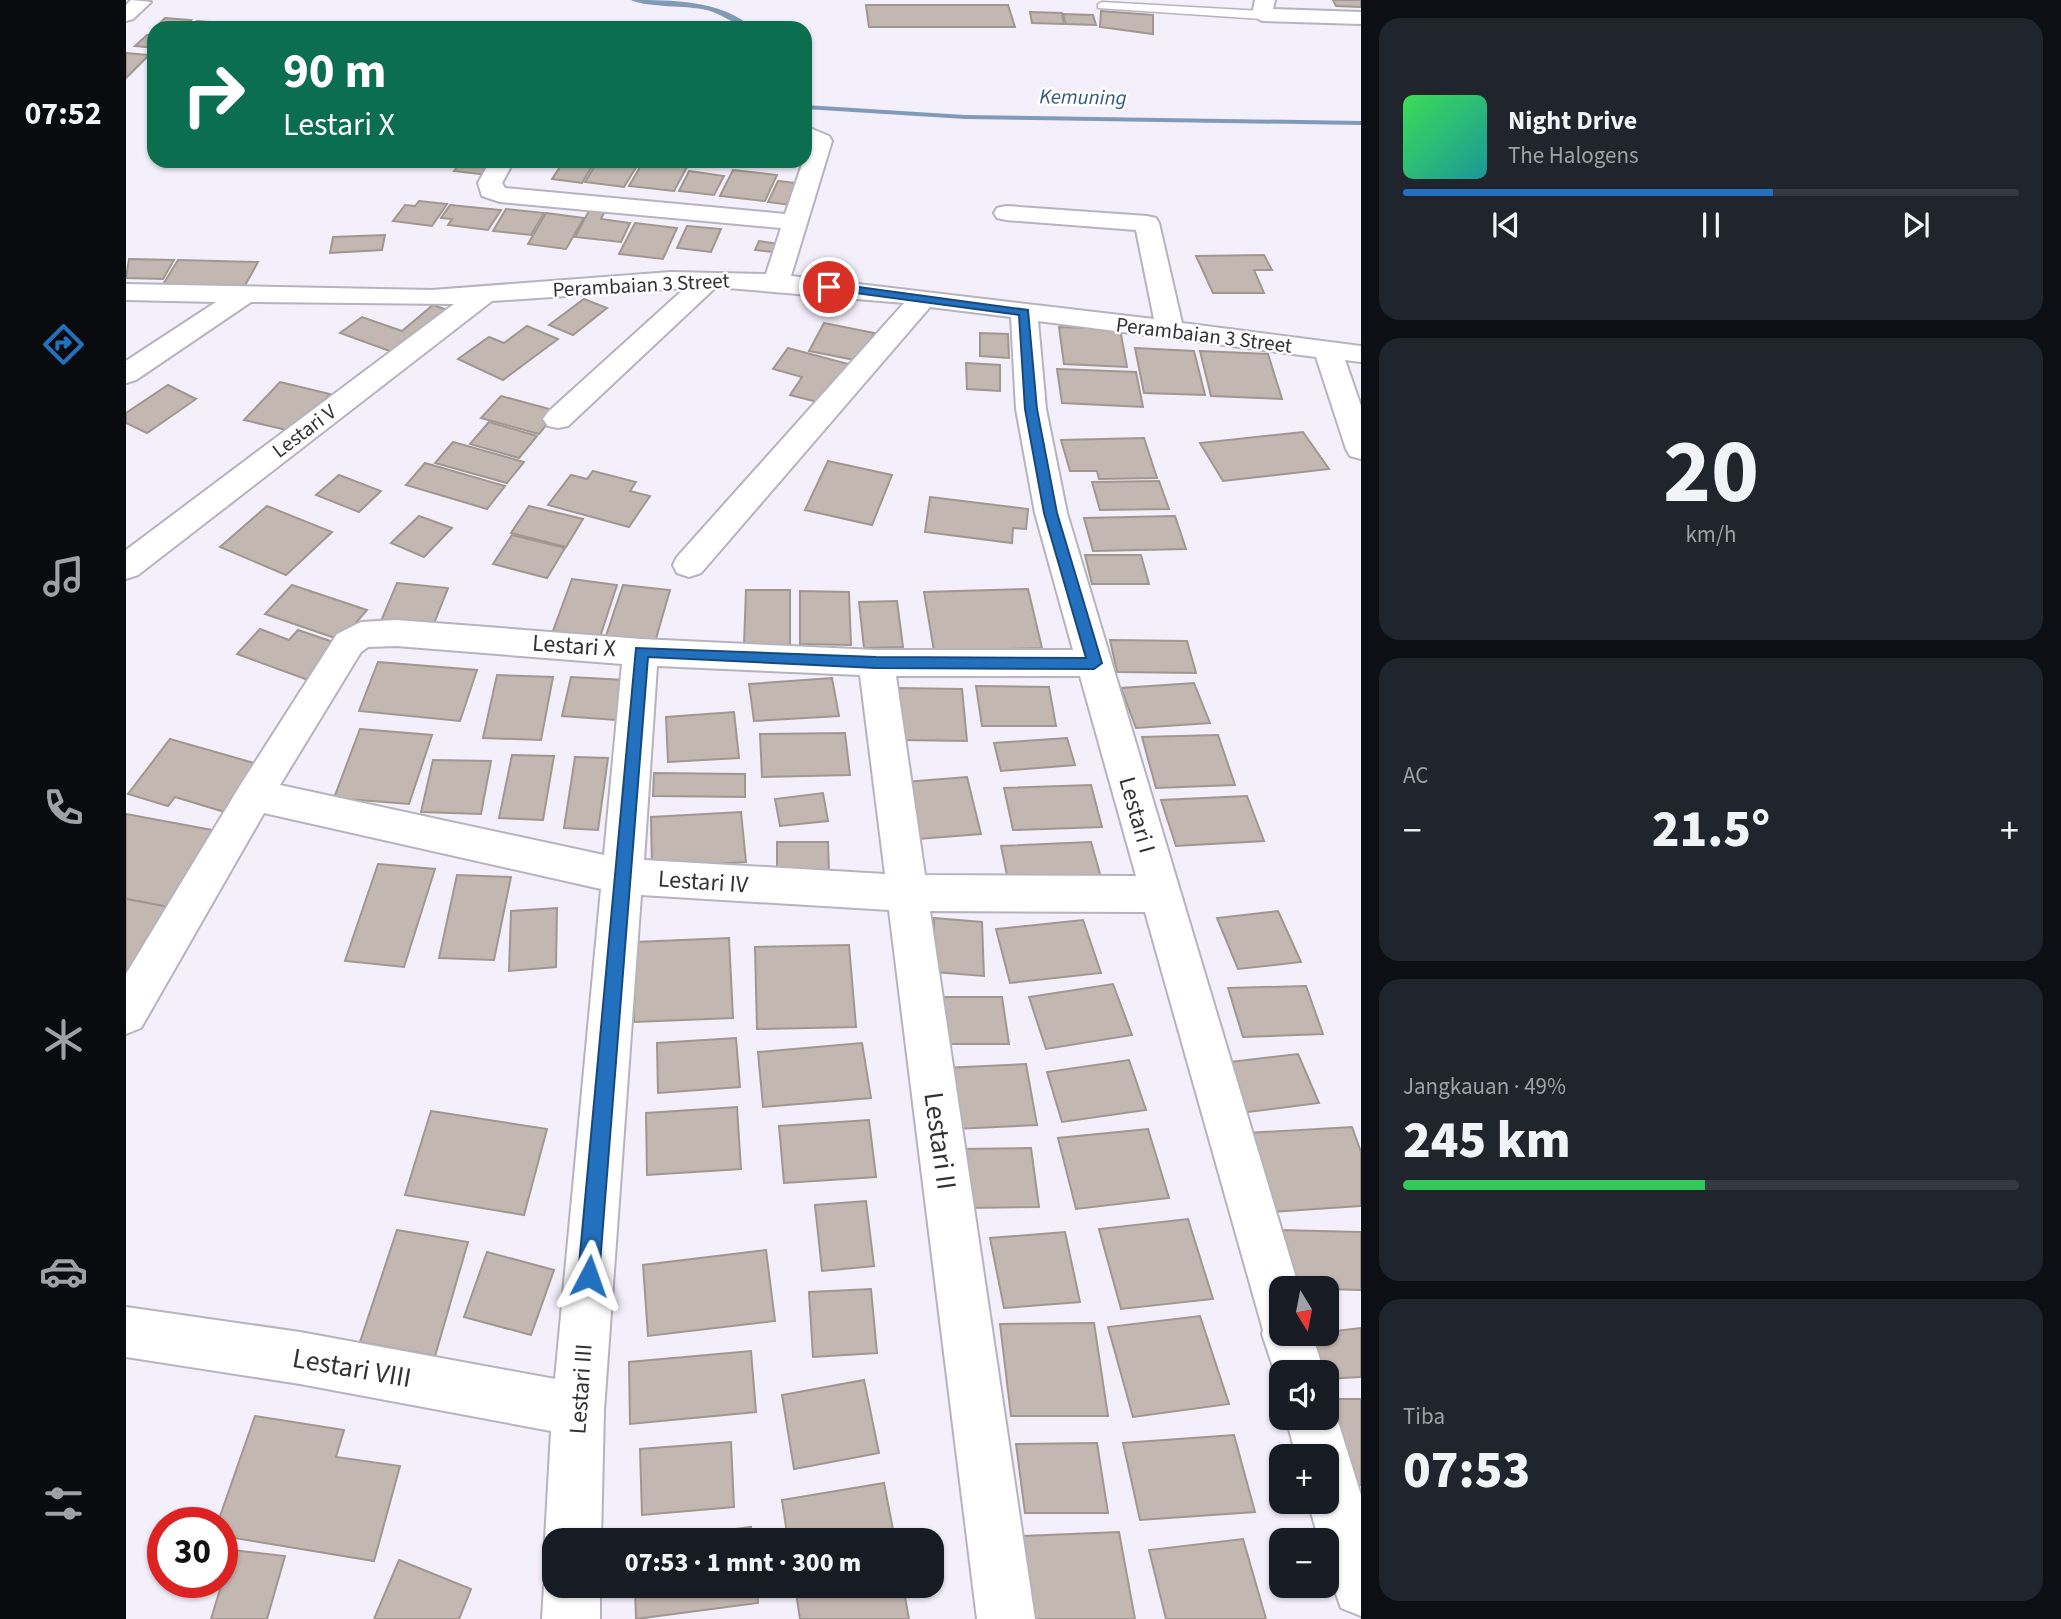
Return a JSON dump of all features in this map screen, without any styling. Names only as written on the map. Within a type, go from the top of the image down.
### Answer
[{"type":"street","points":[[126,0],[141,2],[126,15]]},
{"type":"street","points":[[1264,7],[1361,18]]},
{"type":"street","points":[[776,282],[821,141],[812,136]]},
{"type":"street","points":[[498,168],[489,183],[491,191],[500,195],[795,222]]},
{"type":"street","points":[[1006,213],[1147,223],[1170,330]]},
{"type":"street","points":[[558,419],[710,279]]},
{"type":"street","name":"Perambaian 3 Street","points":[[126,292],[356,298],[482,296],[710,279],[776,282],[1361,354]]},
{"type":"street","points":[[126,374],[243,296]]},
{"type":"street","name":"Lestari V","points":[[126,567],[482,296]]},
{"type":"street","points":[[689,565],[923,298]]},
{"type":"street","name":"Lestari I","points":[[1024,312],[1031,409],[1048,500],[1271,1276]]},
{"type":"street","points":[[1328,351],[1361,449]]},
{"type":"street","name":"Lestari X","points":[[254,795],[349,643],[361,635],[396,633],[641,652],[876,663],[1094,663]]},
{"type":"street","name":"Lestari III","points":[[573,1528],[578,1410],[620,876],[641,652]]},
{"type":"street","name":"Lestari II","points":[[876,663],[905,894],[1006,1619]]},
{"type":"street","points":[[126,1014],[254,795]]},
{"type":"street","name":"Lestari IV","points":[[254,795],[620,876],[905,894],[1160,894]]},
{"type":"street","name":"Lestari VIII","points":[[126,1332],[300,1358],[578,1410]]},
{"type":"street","points":[[1339,1513],[1361,1588]]},
{"type":"street","points":[[570,1619],[571,1598]]},
{"type":"lane","points":[[1102,6],[1264,7]]},
{"type":"building","points":[[1333,0],[1361,0],[1361,7],[1336,6]]},
{"type":"building","points":[[866,5],[1008,5],[1015,27],[869,27]]},
{"type":"building","points":[[1101,11],[1153,15],[1153,34],[1100,27]]},
{"type":"building","points":[[1030,12],[1062,13],[1064,24],[1032,23]]},
{"type":"building","points":[[1063,14],[1093,15],[1096,25],[1066,24]]},
{"type":"building","points":[[165,18],[191,20],[190,21],[162,21]]},
{"type":"building","points":[[147,35],[147,47],[135,46]]},
{"type":"building","points":[[126,53],[147,55],[147,57],[126,78]]},
{"type":"building","points":[[456,168],[494,168],[488,175],[454,171]]},
{"type":"building","points":[[559,168],[591,168],[582,183],[552,179]]},
{"type":"building","points":[[594,168],[636,168],[624,187],[585,182]]},
{"type":"building","points":[[640,168],[686,168],[674,191],[629,186]]},
{"type":"building","points":[[733,170],[777,175],[765,201],[720,196]]},
{"type":"building","points":[[689,171],[724,176],[714,195],[679,191]]},
{"type":"building","points":[[778,181],[806,184],[798,206],[768,202]]},
{"type":"building","points":[[419,201],[447,204],[432,226],[393,221],[405,205],[415,206]]},
{"type":"building","points":[[450,205],[501,210],[488,230],[448,225],[452,219],[441,218]]},
{"type":"building","points":[[591,207],[606,209],[601,219],[630,223],[621,242],[575,237]]},
{"type":"building","points":[[506,209],[544,213],[531,235],[493,231]]},
{"type":"building","points":[[546,213],[584,218],[566,249],[528,244]]},
{"type":"building","points":[[635,223],[677,228],[663,259],[619,254]]},
{"type":"building","points":[[687,226],[721,229],[711,252],[677,248]]},
{"type":"building","points":[[385,235],[382,250],[330,253],[333,237]]},
{"type":"building","points":[[759,241],[785,245],[781,253],[755,250]]},
{"type":"building","points":[[1264,255],[1272,270],[1254,270],[1264,293],[1213,293],[1196,256]]},
{"type":"building","points":[[129,259],[174,260],[163,279],[126,278]]},
{"type":"building","points":[[178,260],[258,262],[243,289],[162,286]]},
{"type":"building","points":[[584,299],[607,308],[573,335],[549,325]]},
{"type":"building","points":[[433,305],[453,312],[401,355],[340,333],[362,317],[402,331]]},
{"type":"building","points":[[824,323],[874,333],[860,361],[809,351]]},
{"type":"building","points":[[527,326],[558,339],[503,380],[458,359],[489,337],[504,343]]},
{"type":"building","points":[[1059,327],[1120,329],[1127,367],[1064,364]]},
{"type":"building","points":[[980,333],[1008,334],[1009,358],[980,356]]},
{"type":"building","points":[[788,348],[852,365],[826,404],[790,395],[802,377],[773,369]]},
{"type":"building","points":[[1135,348],[1194,351],[1205,395],[1144,393]]},
{"type":"building","points":[[1200,351],[1268,354],[1282,399],[1211,396]]},
{"type":"building","points":[[966,363],[1000,365],[1000,391],[967,389]]},
{"type":"building","points":[[1057,369],[1136,372],[1143,407],[1062,403]]},
{"type":"building","points":[[280,382],[330,394],[295,432],[244,420]]},
{"type":"building","points":[[168,385],[196,399],[147,433],[126,423],[126,413]]},
{"type":"building","points":[[501,396],[557,411],[539,434],[481,418]]},
{"type":"building","points":[[489,422],[537,436],[519,458],[470,444]]},
{"type":"building","points":[[1303,432],[1329,469],[1223,481],[1200,443]]},
{"type":"building","points":[[1144,438],[1157,478],[1099,479],[1097,471],[1070,471],[1061,440]]},
{"type":"building","points":[[453,442],[524,462],[507,483],[435,463]]},
{"type":"building","points":[[828,461],[892,475],[872,525],[805,510]]},
{"type":"building","points":[[425,463],[505,486],[487,509],[406,485]]},
{"type":"building","points":[[593,471],[636,482],[630,491],[650,496],[629,527],[548,505],[571,475],[587,479]]},
{"type":"building","points":[[339,475],[381,491],[359,512],[316,495]]},
{"type":"building","points":[[1159,481],[1169,509],[1100,510],[1092,482]]},
{"type":"building","points":[[930,497],[1028,509],[1026,529],[1013,528],[1012,543],[925,532]]},
{"type":"building","points":[[267,506],[332,532],[286,575],[220,547]]},
{"type":"building","points":[[529,506],[583,519],[566,547],[511,533]]},
{"type":"building","points":[[419,516],[452,528],[424,557],[391,543]]},
{"type":"building","points":[[1175,516],[1186,549],[1093,551],[1084,518]]},
{"type":"building","points":[[512,535],[565,548],[547,578],[493,564]]},
{"type":"building","points":[[1085,555],[1141,555],[1149,584],[1092,584]]},
{"type":"building","points":[[572,579],[617,585],[600,637],[553,631]]},
{"type":"building","points":[[397,583],[448,588],[431,631],[379,626]]},
{"type":"building","points":[[292,585],[367,610],[341,640],[265,614]]},
{"type":"building","points":[[623,585],[670,590],[655,642],[606,636]]},
{"type":"building","points":[[1028,589],[1042,648],[934,651],[924,592]]},
{"type":"building","points":[[746,590],[790,590],[790,645],[744,644]]},
{"type":"building","points":[[800,591],[849,592],[851,645],[800,644]]},
{"type":"building","points":[[897,601],[903,647],[864,648],[859,602]]},
{"type":"building","points":[[260,629],[289,640],[298,630],[342,645],[311,681],[237,654]]},
{"type":"building","points":[[1110,640],[1187,641],[1196,673],[1117,672]]},
{"type":"building","points":[[378,662],[477,670],[460,721],[359,711]]},
{"type":"building","points":[[497,675],[553,677],[541,740],[483,738]]},
{"type":"building","points":[[571,677],[624,680],[616,720],[562,716]]},
{"type":"building","points":[[832,678],[839,716],[754,721],[749,684]]},
{"type":"building","points":[[1194,683],[1210,723],[1136,728],[1121,688]]},
{"type":"building","points":[[976,686],[1049,687],[1056,726],[982,726]]},
{"type":"building","points":[[896,688],[962,689],[967,741],[899,740]]},
{"type":"building","points":[[734,712],[739,758],[668,762],[666,717]]},
{"type":"building","points":[[360,729],[432,735],[409,804],[334,798]]},
{"type":"building","points":[[845,733],[850,775],[762,777],[760,734]]},
{"type":"building","points":[[1218,735],[1235,785],[1156,788],[1142,737]]},
{"type":"building","points":[[1067,738],[1075,765],[1001,771],[994,743]]},
{"type":"building","points":[[170,739],[261,765],[228,813],[175,797],[168,806],[128,794]]},
{"type":"building","points":[[512,755],[554,756],[543,820],[499,818]]},
{"type":"building","points":[[575,757],[608,758],[598,830],[564,828]]},
{"type":"building","points":[[433,760],[491,761],[481,814],[421,812]]},
{"type":"building","points":[[654,773],[745,774],[745,797],[653,796]]},
{"type":"building","points":[[967,777],[981,834],[918,839],[905,782]]},
{"type":"building","points":[[1091,785],[1102,827],[1013,830],[1004,788]]},
{"type":"building","points":[[823,793],[828,821],[780,826],[775,799]]},
{"type":"building","points":[[1247,796],[1264,841],[1176,846],[1161,800]]},
{"type":"building","points":[[741,812],[746,862],[652,868],[651,817]]},
{"type":"building","points":[[126,814],[212,830],[169,907],[126,899]]},
{"type":"building","points":[[777,842],[828,842],[829,872],[777,872]]},
{"type":"building","points":[[1091,842],[1102,881],[1009,885],[1001,846]]},
{"type":"building","points":[[378,864],[435,869],[404,967],[345,961]]},
{"type":"building","points":[[457,875],[511,877],[494,960],[439,958]]},
{"type":"building","points":[[126,899],[169,907],[133,970],[126,969]]},
{"type":"building","points":[[557,908],[556,967],[509,971],[511,911]]},
{"type":"building","points":[[1278,911],[1301,962],[1238,969],[1217,918]]},
{"type":"building","points":[[934,918],[982,922],[984,976],[934,972]]},
{"type":"building","points":[[1083,920],[1101,973],[1010,983],[996,929]]},
{"type":"building","points":[[729,938],[733,1018],[634,1022],[635,942]]},
{"type":"building","points":[[849,945],[856,1027],[757,1029],[755,947]]},
{"type":"building","points":[[1113,984],[1132,1035],[1046,1049],[1029,997]]},
{"type":"building","points":[[1306,986],[1323,1034],[1243,1037],[1228,988]]},
{"type":"building","points":[[931,997],[1002,997],[1009,1044],[935,1044]]},
{"type":"building","points":[[736,1038],[740,1087],[658,1093],[657,1043]]},
{"type":"building","points":[[862,1043],[871,1098],[763,1107],[758,1052]]},
{"type":"building","points":[[1298,1054],[1319,1103],[1240,1113],[1221,1063]]},
{"type":"building","points":[[1129,1060],[1146,1110],[1062,1122],[1047,1072]]},
{"type":"building","points":[[1026,1064],[1037,1125],[954,1129],[944,1068]]},
{"type":"building","points":[[737,1107],[741,1169],[647,1175],[646,1113]]},
{"type":"building","points":[[431,1111],[547,1129],[524,1215],[405,1195]]},
{"type":"building","points":[[869,1120],[876,1177],[784,1183],[779,1126]]},
{"type":"building","points":[[1352,1127],[1361,1152],[1361,1206],[1271,1212],[1246,1133]]},
{"type":"building","points":[[1148,1129],[1169,1198],[1076,1209],[1058,1138]]},
{"type":"building","points":[[1031,1148],[1039,1207],[966,1208],[960,1149]]},
{"type":"building","points":[[866,1201],[874,1266],[822,1271],[815,1205]]},
{"type":"building","points":[[1188,1219],[1213,1299],[1121,1309],[1099,1229]]},
{"type":"building","points":[[397,1230],[468,1242],[435,1356],[360,1342]]},
{"type":"building","points":[[1278,1230],[1361,1232],[1361,1290],[1339,1289],[1339,1276],[1289,1276]]},
{"type":"building","points":[[1065,1232],[1080,1302],[1004,1308],[990,1238]]},
{"type":"building","points":[[766,1250],[775,1321],[648,1336],[643,1265]]},
{"type":"building","points":[[487,1252],[554,1270],[531,1335],[464,1317]]},
{"type":"building","points":[[871,1289],[877,1353],[813,1357],[809,1292]]},
{"type":"building","points":[[1200,1316],[1229,1404],[1133,1417],[1108,1327]]},
{"type":"building","points":[[1094,1323],[1108,1416],[1011,1416],[1000,1324]]},
{"type":"building","points":[[1361,1328],[1361,1377],[1339,1378],[1339,1360],[1317,1360],[1313,1346],[1339,1346],[1339,1331]]},
{"type":"building","points":[[751,1351],[756,1412],[630,1424],[629,1362]]},
{"type":"building","points":[[864,1380],[879,1453],[794,1469],[782,1395]]},
{"type":"building","points":[[1339,1399],[1361,1399],[1361,1485],[1349,1485],[1336,1430],[1339,1430]]},
{"type":"building","points":[[255,1416],[344,1430],[336,1457],[400,1466],[374,1561],[238,1539],[238,1507],[223,1507]]},
{"type":"building","points":[[1234,1435],[1255,1512],[1140,1520],[1123,1443]]},
{"type":"building","points":[[731,1442],[734,1507],[642,1515],[640,1449]]},
{"type":"building","points":[[1097,1443],[1108,1513],[1025,1513],[1016,1444]]},
{"type":"building","points":[[884,1483],[893,1528],[786,1528],[782,1500]]},
{"type":"building","points":[[1119,1532],[1135,1619],[1034,1619],[1023,1536]]},
{"type":"building","points":[[1243,1539],[1266,1619],[1166,1619],[1149,1550]]},
{"type":"building","points":[[238,1551],[285,1556],[267,1619],[211,1619],[217,1598],[238,1598]]},
{"type":"building","points":[[399,1560],[471,1589],[459,1619],[374,1619]]},
{"type":"building","points":[[635,1598],[758,1598],[758,1603],[636,1619]]},
{"type":"building","points":[[797,1598],[905,1598],[909,1619],[800,1619]]},
{"type":"waterway","name":"Kemuning","points":[[635,0],[710,9],[740,21]]},
{"type":"waterway","name":"Kemuning","points":[[812,107],[965,117],[1361,123]]},
{"type":"route","points":[[589,1276],[620,876],[641,652],[876,663],[1094,663],[1051,513],[1031,409],[1024,312],[829,287]]}]
